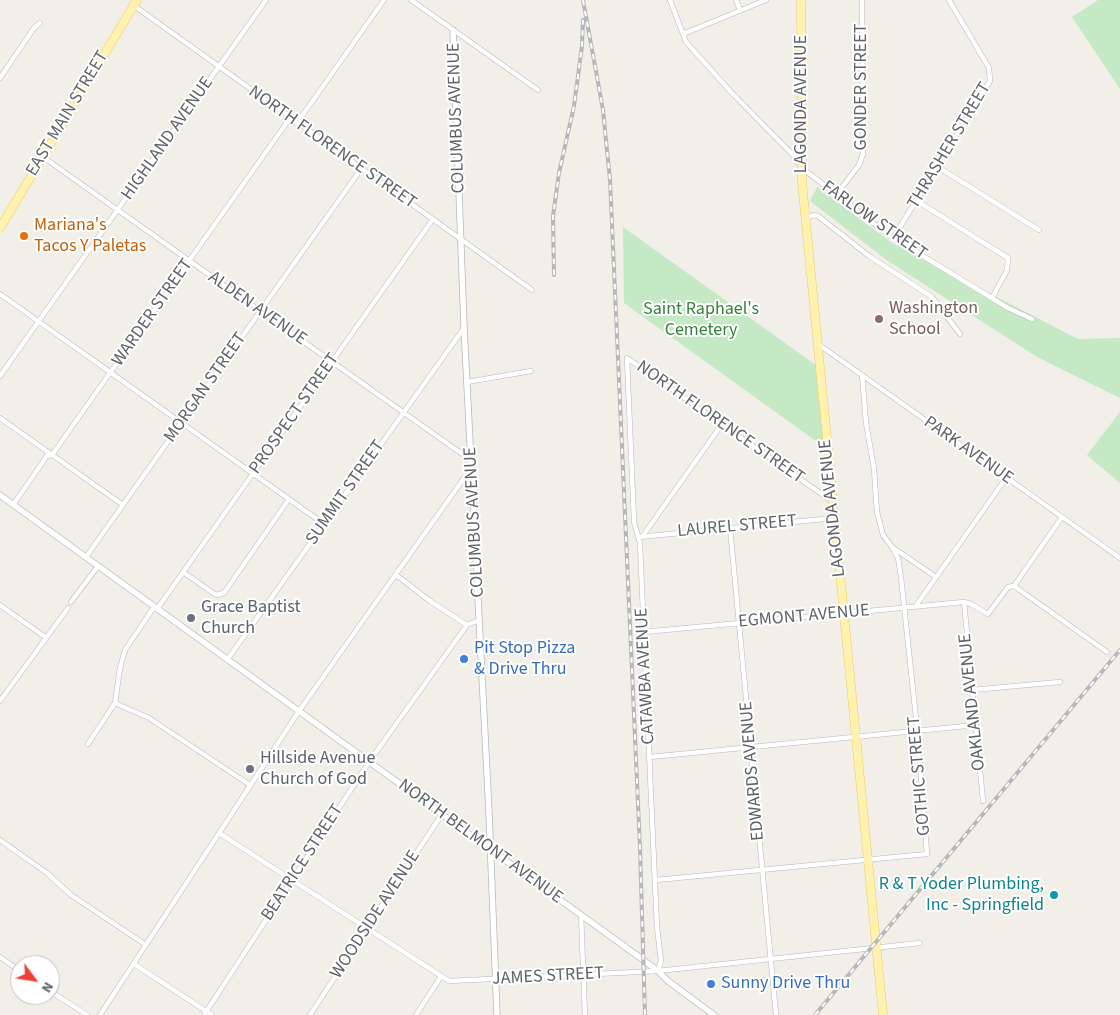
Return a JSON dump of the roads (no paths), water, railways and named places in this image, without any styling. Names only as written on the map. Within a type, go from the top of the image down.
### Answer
[{"type":"main road","name":"LAGONDA AVENUE","points":[[801,0],[802,168],[806,218],[883,1015]]},
{"type":"main road","name":"EAST MAIN STREET","points":[[0,228],[135,2]]},
{"type":"street","name":"HIGHLAND AVENUE","points":[[0,376],[266,0]]},
{"type":"street","points":[[297,123],[384,0]]},
{"type":"street","points":[[411,0],[538,90]]},
{"type":"street","name":"FARLOW STREET","points":[[670,0],[686,42],[731,92],[794,156],[802,168],[893,238],[992,298],[1032,319]]},
{"type":"street","points":[[736,0],[740,10]]},
{"type":"street","points":[[683,34],[766,0]]},
{"type":"street","name":"GONDER STREET","points":[[836,195],[859,165],[863,154],[862,0]]},
{"type":"street","name":"THRASHER STREET","points":[[893,238],[989,84],[991,77],[989,68],[949,0]]},
{"type":"street","name":"NORTH FLORENCE STREET","points":[[135,2],[218,68],[532,290]]},
{"type":"street","points":[[0,78],[34,28],[40,23]]},
{"type":"street","name":"COLUMBUS AVENUE","points":[[453,30],[464,327],[472,461],[497,1015]]},
{"type":"street","name":"WARDER STREET","points":[[13,505],[47,456],[52,454],[110,373],[290,118]]},
{"type":"street","name":"ALDEN AVENUE","points":[[43,157],[472,461]]},
{"type":"street","points":[[938,167],[1039,230]]},
{"type":"street","name":"MORGAN STREET","points":[[86,557],[361,168]]},
{"type":"street","points":[[917,201],[1008,258],[1006,270],[992,298]]},
{"type":"street","points":[[806,218],[814,215],[818,216],[869,256],[932,297],[960,334]]},
{"type":"street","name":"PROSPECT STREET","points":[[115,703],[120,668],[125,650],[183,572],[433,219]]},
{"type":"street","points":[[0,294],[324,524]]},
{"type":"street","name":"SUMMIT STREET","points":[[227,660],[464,327]]},
{"type":"street","name":"PARK AVENUE","points":[[817,343],[1120,558]]},
{"type":"street","name":"NORTH FLORENCE STREET","points":[[628,382],[627,358],[833,502]]},
{"type":"street","points":[[467,382],[531,371]]},
{"type":"street","name":"GOTHIC STREET","points":[[656,880],[927,854],[917,731],[898,558],[884,535],[877,512],[874,469],[866,423],[862,375]]},
{"type":"street","name":"CATAWBA AVENUE","points":[[628,382],[634,522],[636,531],[641,537],[661,961],[658,971]]},
{"type":"street","points":[[0,418],[123,505]]},
{"type":"street","points":[[641,537],[722,424]]},
{"type":"street","points":[[100,1015],[299,711],[464,478],[472,473]]},
{"type":"street","points":[[915,607],[1006,478]]},
{"type":"street","name":"NORTH BELMONT AVENUE","points":[[0,495],[154,609],[299,711],[658,971],[668,981],[714,1015]]},
{"type":"street","points":[[183,572],[212,593],[217,595],[224,593],[289,499]]},
{"type":"street","points":[[1014,586],[1062,517]]},
{"type":"street","name":"LAUREL STREET","points":[[641,537],[834,518]]},
{"type":"street","name":"EDWARDS AVENUE","points":[[730,528],[776,1015]]},
{"type":"street","name":"GOTHIC STREET","points":[[892,547],[936,578]]},
{"type":"street","points":[[71,602],[98,566]]},
{"type":"street","points":[[396,575],[467,626]]},
{"type":"street","points":[[964,602],[988,614],[1008,587],[1014,586],[1107,652]]},
{"type":"street","name":"EGMONT AVENUE","points":[[644,632],[964,602]]},
{"type":"street","name":"OAKLAND AVENUE","points":[[964,602],[983,801]]},
{"type":"street","points":[[0,605],[45,638]]},
{"type":"street","points":[[0,701],[68,608]]},
{"type":"street","name":"BEATRICE STREET","points":[[205,1013],[369,762],[467,626],[479,620]]},
{"type":"street","points":[[972,690],[1060,682]]},
{"type":"street","points":[[88,744],[115,703],[149,718],[250,785]]},
{"type":"street","points":[[650,757],[976,725]]},
{"type":"street","name":"WOODSIDE AVENUE","points":[[310,1015],[442,814]]},
{"type":"street","name":"JAMES STREET","points":[[219,833],[440,978],[450,982],[658,971],[920,943]]},
{"type":"street","points":[[0,840],[47,873],[71,895],[146,945]]},
{"type":"street","points":[[581,915],[585,1015]]},
{"type":"street","points":[[134,964],[205,1013],[212,1015]]},
{"type":"street","points":[[416,1015],[440,978]]},
{"type":"street","points":[[60,997],[87,1015]]},
{"type":"railway","points":[[583,0],[603,110],[610,180],[640,848],[645,1015]]},
{"type":"railway","points":[[554,275],[553,216],[559,173],[574,106],[582,46],[583,20]]},
{"type":"railway","points":[[815,1015],[1120,650]]},
{"type":"place","name":"Mariana's Tacos Y Paletas","points":[[24,236]]},
{"type":"place","name":"Washington School","points":[[879,319]]},
{"type":"place","name":"Grace Baptist Church","points":[[191,618]]},
{"type":"place","name":"Pit Stop Pizza & Drive Thru","points":[[464,659]]},
{"type":"place","name":"Hillside Avenue Church of God","points":[[250,769]]},
{"type":"place","name":"R & T Yoder Plumbing, Inc - Springfield","points":[[1054,895]]},
{"type":"place","name":"Sunny Drive Thru","points":[[711,984]]},
{"type":"park label","name":"Saint Raphael's Cemetery","points":[[701,320]]}]
